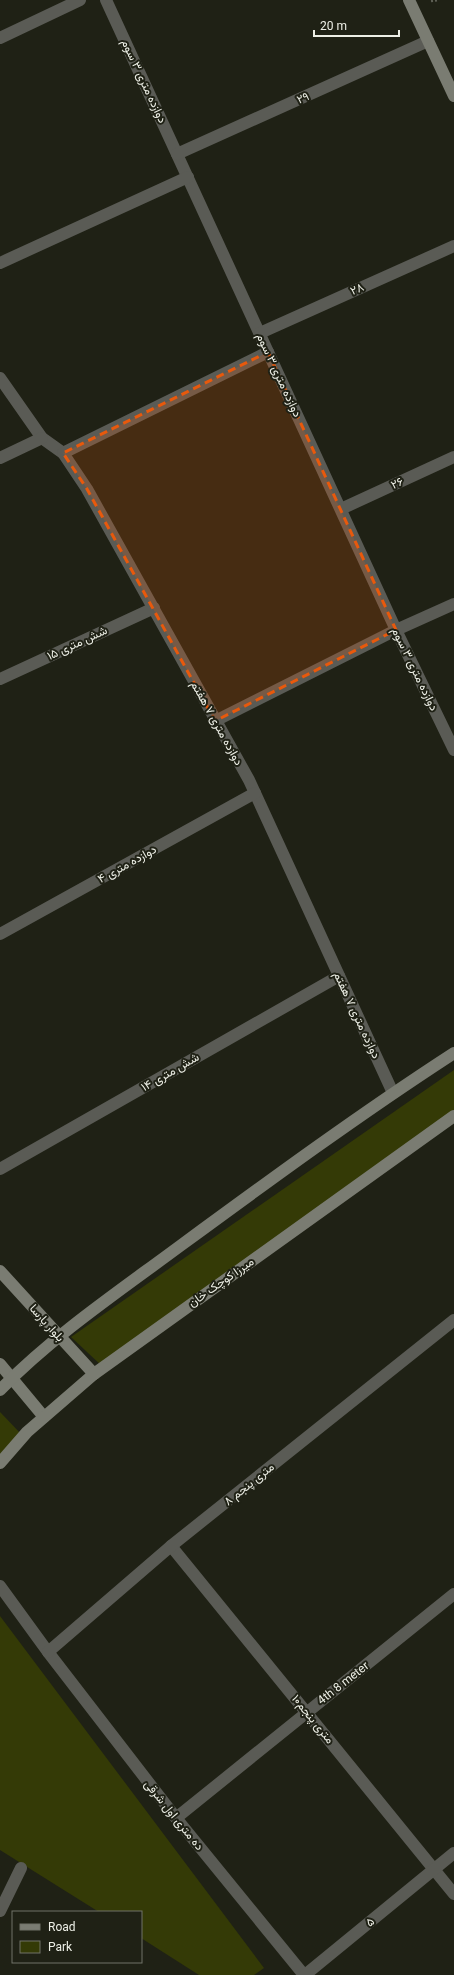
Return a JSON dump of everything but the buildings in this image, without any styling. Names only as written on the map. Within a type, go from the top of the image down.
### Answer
[{"type":"main road","points":[[409,0],[454,96]]},
{"type":"main road","points":[[0,1390],[11,1378],[58,1336],[290,1166],[393,1093],[454,1053]]},
{"type":"main road","name":"میرزا کوچک خان","points":[[0,1463],[27,1432],[94,1374],[454,1116]]},
{"type":"main road","name":"بلوار پارسا","points":[[0,1271],[94,1374]]},
{"type":"main road","points":[[0,1364],[44,1417]]},
{"type":"street","points":[[0,38],[80,0]]},
{"type":"street","name":"دوازده متری ۳ سوم","points":[[106,0],[396,630],[454,750]]},
{"type":"street","name":"۲۹","points":[[177,154],[428,41]]},
{"type":"street","points":[[0,263],[188,177]]},
{"type":"street","name":"۲۸","points":[[260,333],[454,246]]},
{"type":"street","points":[[63,453],[268,352]]},
{"type":"street","name":"دوازده متری ۷ هفتم","points":[[0,378],[42,438],[63,453],[87,489],[154,608],[214,721],[255,793],[393,1093]]},
{"type":"street","points":[[0,458],[42,438]]},
{"type":"street","name":"۲۶","points":[[341,509],[454,457]]},
{"type":"street","points":[[214,721],[396,630],[454,604]]},
{"type":"street","name":"شش متری ۱۵","points":[[0,679],[154,608]]},
{"type":"street","name":"دوازده متری ۴","points":[[0,934],[255,793]]},
{"type":"street","name":"شش متری ۱۴","points":[[0,1169],[339,976]]},
{"type":"street","name":"۸ متری پنجم","points":[[48,1652],[171,1546],[454,1320]]},
{"type":"street","name":"۱۰متری پنجم","points":[[171,1546],[454,1894]]},
{"type":"street","name":"ده متری اول شرقی","points":[[0,1586],[48,1652],[176,1818],[305,1975]]},
{"type":"street","name":"4th 8 meter","points":[[176,1818],[454,1594]]},
{"type":"street","name":"۵","points":[[305,1975],[454,1853]]},
{"type":"street","points":[[0,1911],[21,1868]]},
{"type":"highlighted area","points":[[268,352],[396,630],[215,721],[87,489],[63,453]]},
{"type":"green space","points":[[454,1070],[454,1110],[261,1254],[103,1367],[71,1337]]},
{"type":"green space","points":[[0,1412],[23,1436],[0,1463]]},
{"type":"green space","points":[[0,1616],[264,1968],[254,1975],[199,1975],[142,1939],[142,1911],[97,1911],[0,1850]]}]
